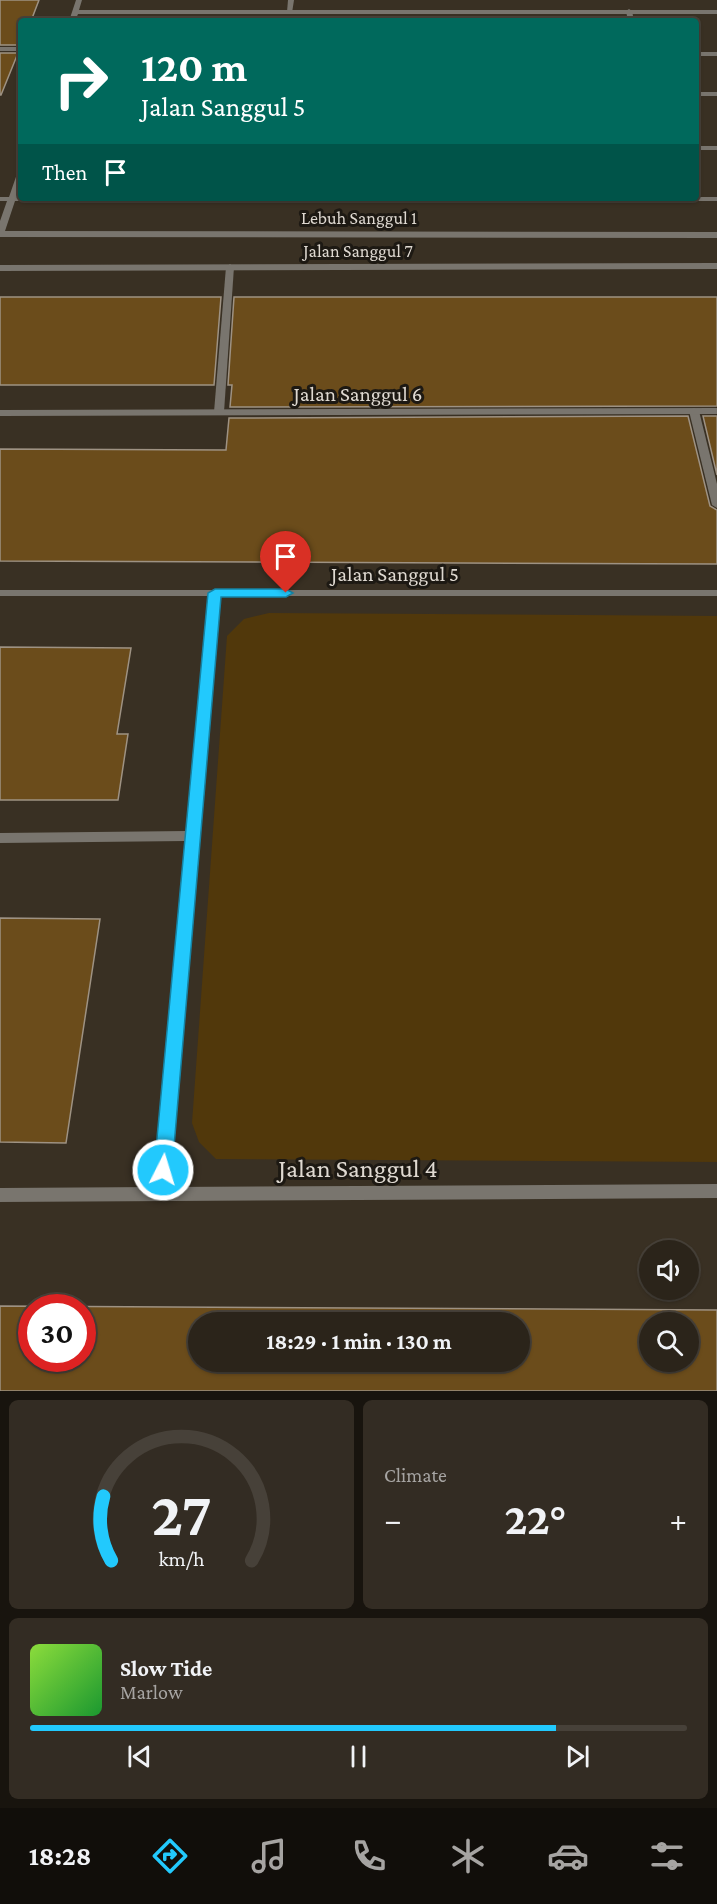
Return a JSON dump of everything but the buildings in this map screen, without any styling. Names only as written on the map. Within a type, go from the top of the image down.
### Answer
[{"type":"street","points":[[73,18],[80,0]]},
{"type":"street","points":[[290,12],[291,0]]},
{"type":"street","points":[[628,11],[630,18]]},
{"type":"street","points":[[75,12],[717,12]]},
{"type":"street","points":[[0,49],[18,49]]},
{"type":"street","points":[[699,54],[717,54]]},
{"type":"street","points":[[699,94],[717,94]]},
{"type":"street","points":[[699,148],[717,148]]},
{"type":"street","points":[[0,234],[18,182]]},
{"type":"street","points":[[0,199],[18,199]]},
{"type":"street","points":[[699,199],[717,199]]},
{"type":"street","name":"Lebuh Sanggul 1","points":[[0,234],[717,235]]},
{"type":"street","name":"Jalan Sanggul 7","points":[[0,268],[717,266]]},
{"type":"street","points":[[219,412],[230,267]]},
{"type":"street","points":[[694,411],[717,506]]},
{"type":"street","name":"Jalan Sanggul 6","points":[[0,413],[717,411]]},
{"type":"street","name":"Jalan Sanggul 5","points":[[0,593],[717,593]]},
{"type":"street","points":[[161,1194],[215,593]]},
{"type":"street","points":[[0,838],[193,836]]},
{"type":"street","name":"Jalan Sanggul 4","points":[[0,1195],[717,1191]]},
{"type":"shaded area","points":[[269,613],[717,616],[717,1162],[216,1159],[199,1142],[192,1123],[227,636],[244,619]]},
{"type":"route","points":[[163,1170],[215,593],[286,593]]}]
